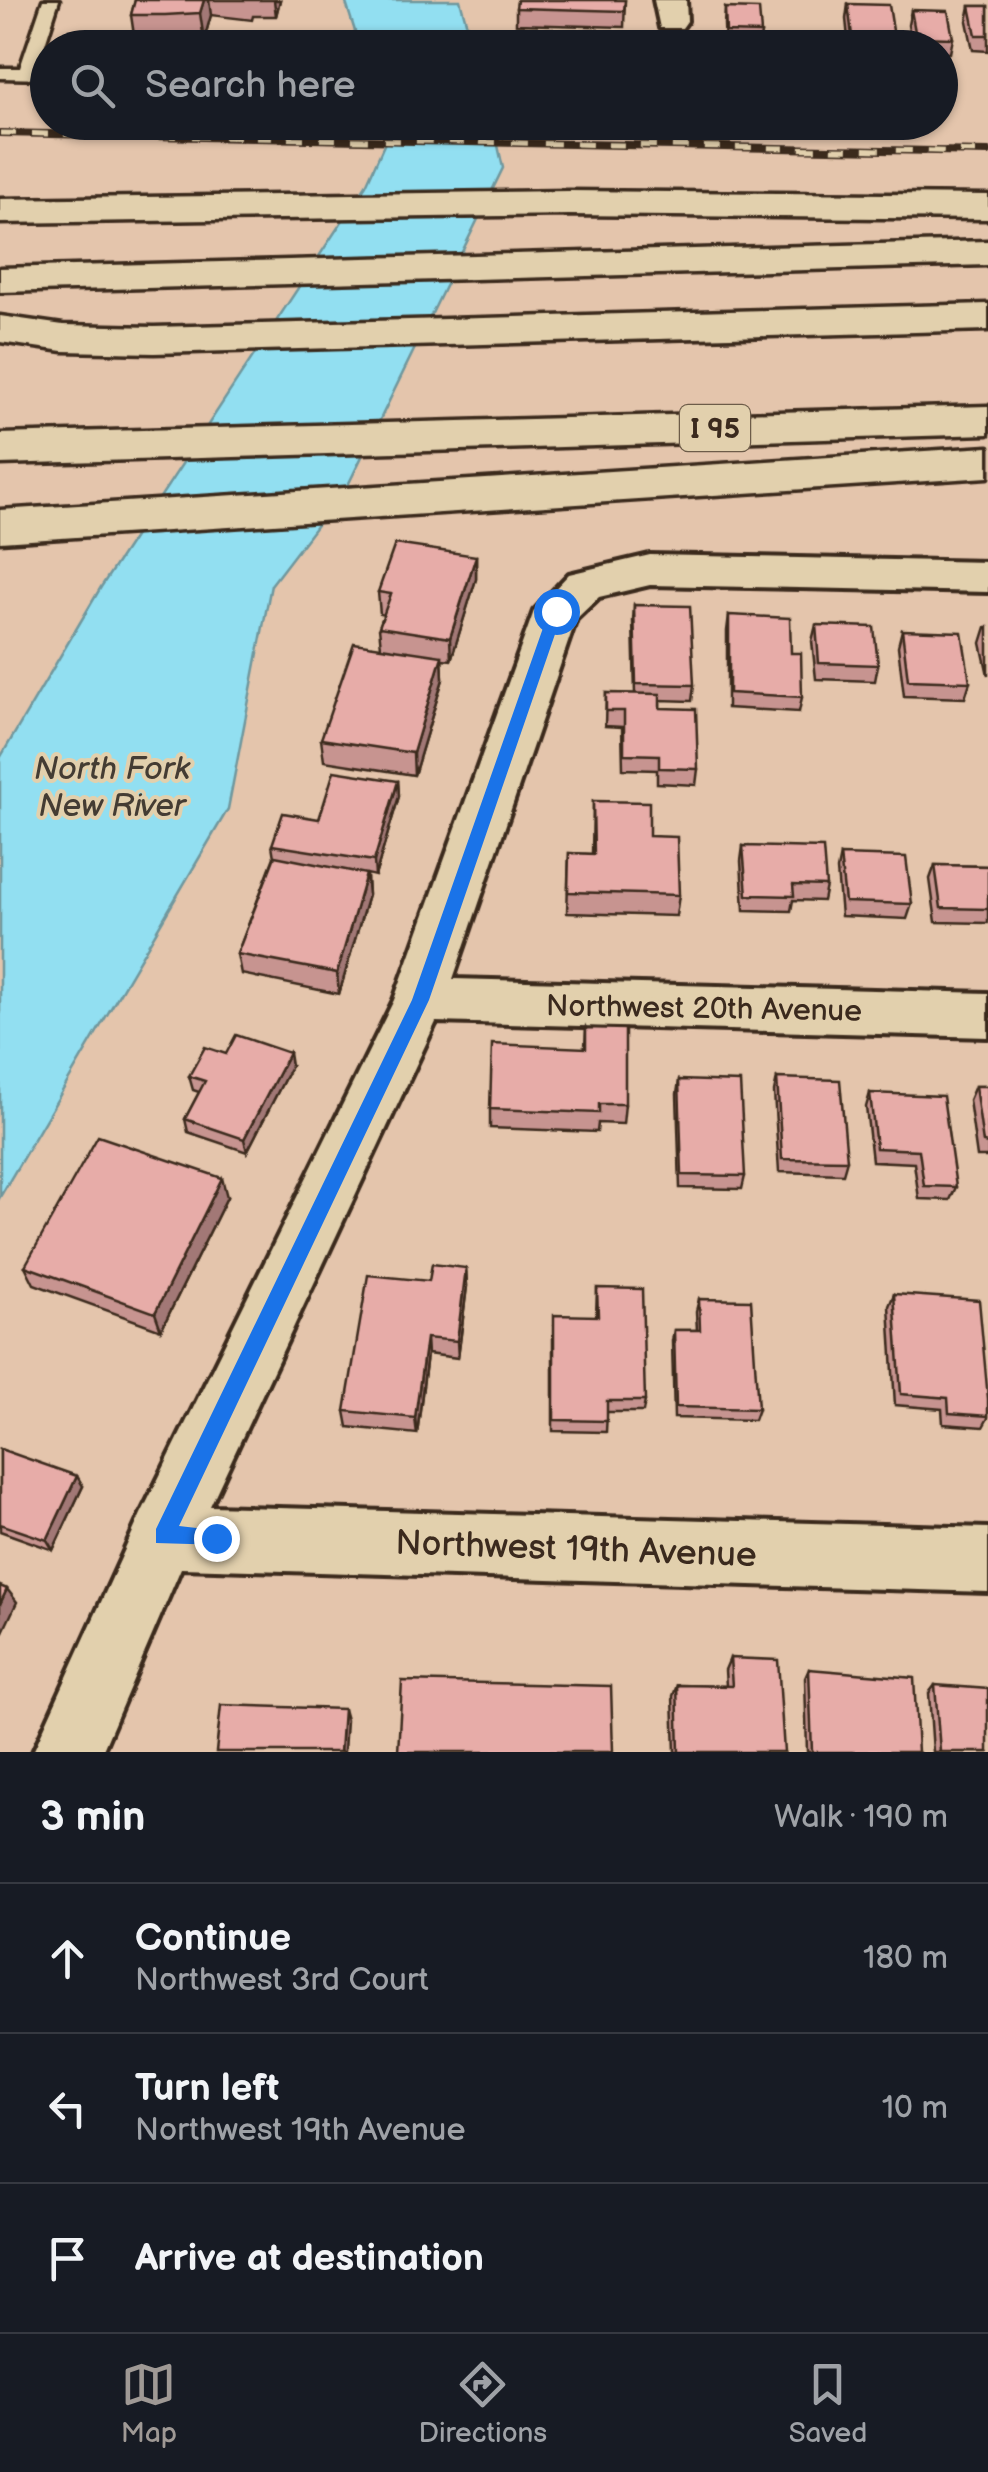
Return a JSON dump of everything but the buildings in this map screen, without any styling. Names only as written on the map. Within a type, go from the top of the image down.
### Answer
[{"type":"highway","points":[[0,211],[357,204],[988,208]]},
{"type":"highway","points":[[0,360],[127,369],[988,253]]},
{"type":"highway","points":[[0,329],[63,338],[138,340],[988,279]]},
{"type":"highway","points":[[0,280],[288,283],[988,345]]},
{"type":"highway","points":[[0,306],[288,283]]},
{"type":"highway","points":[[574,309],[988,317]]},
{"type":"highway","points":[[0,412],[988,384]]},
{"type":"highway","name":"I 95","points":[[0,449],[988,420]]},
{"type":"highway","points":[[0,526],[988,462]]},
{"type":"street","points":[[67,1752],[163,1536],[420,1000],[556,611],[585,585],[650,570],[988,577]]},
{"type":"street","name":"Northwest 20th Avenue","points":[[420,1000],[988,1015]]},
{"type":"street","name":"Northwest 19th Avenue","points":[[163,1536],[988,1560]]},
{"type":"lane","points":[[41,30],[51,0]]},
{"type":"lane","points":[[27,73],[30,64]]},
{"type":"lane","points":[[0,72],[30,73]]},
{"type":"water","points":[[345,0],[460,0],[468,30],[355,30]]},
{"type":"water","name":"North Fork New River","points":[[386,140],[497,140],[503,168],[349,483],[271,585],[228,809],[0,1197],[0,758],[101,587],[366,185]]},
{"type":"railway","points":[[0,133],[30,134]]},
{"type":"railway","points":[[364,140],[988,152]]},
{"type":"route","points":[[216,1538],[163,1536],[420,1000],[556,611]]}]
